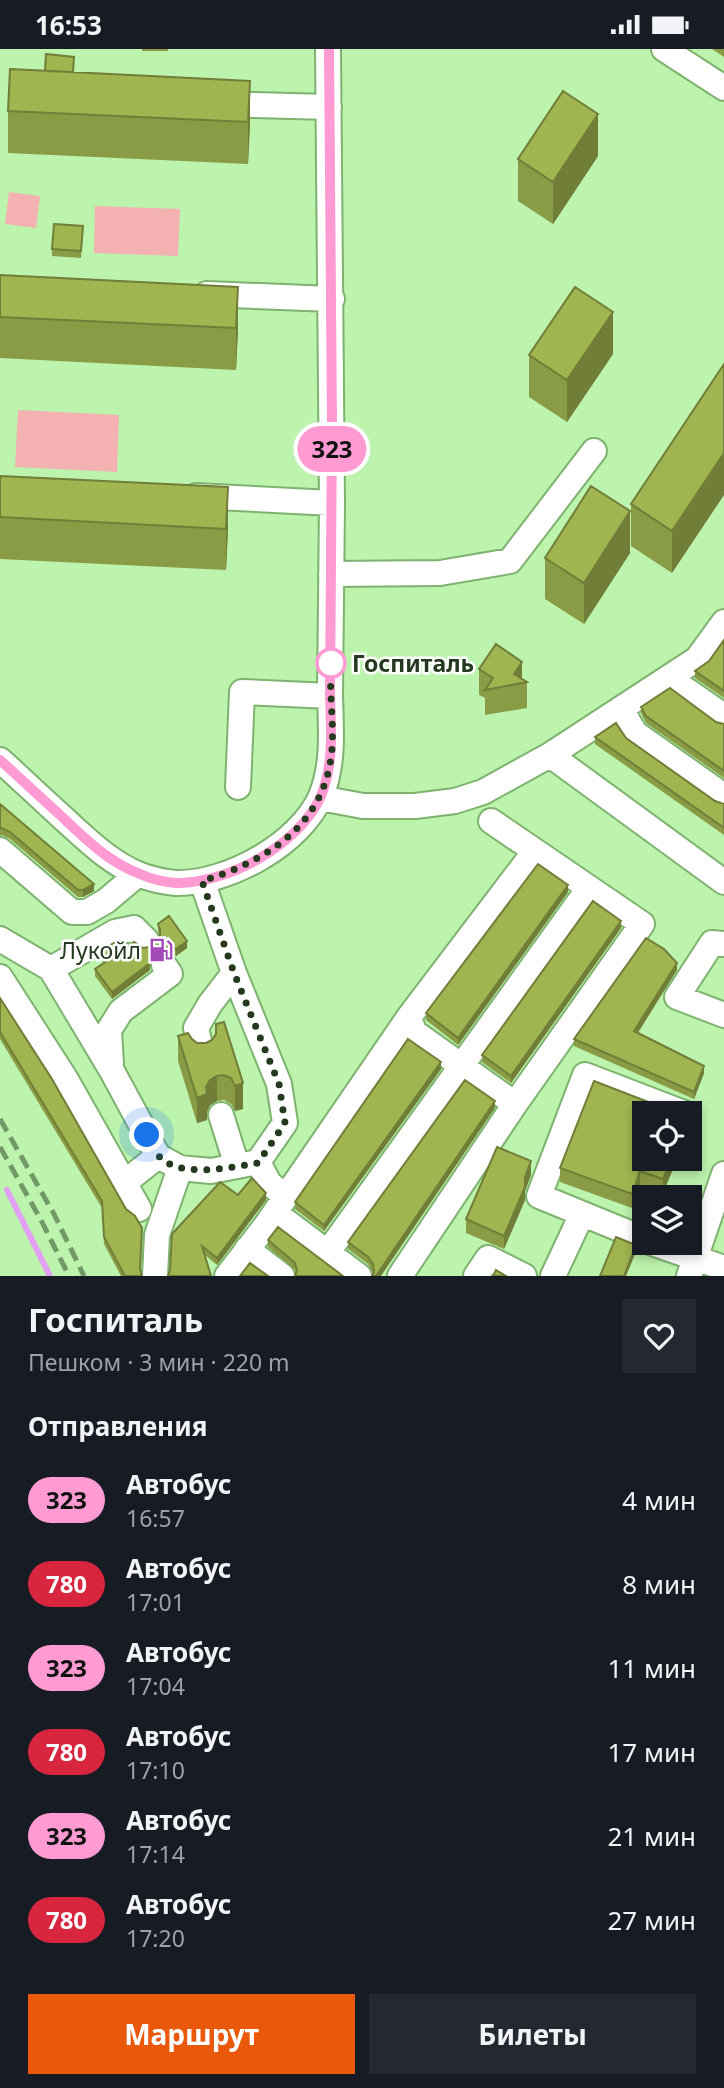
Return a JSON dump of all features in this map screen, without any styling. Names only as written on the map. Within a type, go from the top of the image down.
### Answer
[{"type":"street","points":[[0,760],[94,846],[121,865],[138,874],[175,883],[202,881],[231,872],[262,857],[309,817],[320,798],[332,749],[332,299],[328,49]]},
{"type":"street","points":[[664,49],[724,87]]},
{"type":"street","points":[[190,103],[329,107]]},
{"type":"street","points":[[187,293],[332,299]]},
{"type":"street","points":[[331,574],[440,573],[510,561],[594,451]]},
{"type":"street","points":[[166,495],[332,503]]},
{"type":"street","points":[[320,798],[363,806],[415,806],[454,801],[483,792],[550,755],[697,659],[720,636]]},
{"type":"street","points":[[682,688],[724,716]]},
{"type":"street","points":[[239,787],[242,692],[330,696]]},
{"type":"street","points":[[621,709],[635,733],[724,796]]},
{"type":"street","points":[[550,755],[724,882]]},
{"type":"street","points":[[400,1276],[515,1104],[642,924],[491,821]]},
{"type":"street","points":[[0,850],[72,912],[87,912],[106,901],[138,874]]},
{"type":"street","points":[[227,1276],[281,1205],[409,1017],[535,851]]},
{"type":"street","points":[[0,939],[51,969],[112,1071],[158,1156],[180,1168],[211,1171],[247,1164],[285,1123],[279,1084],[234,973],[202,881]]},
{"type":"street","points":[[328,1252],[589,888]]},
{"type":"street","points":[[51,969],[115,932],[134,928],[146,940]]},
{"type":"street","points":[[724,944],[712,943],[677,997],[724,1015]]},
{"type":"street","points":[[112,1071],[108,1030],[121,1011],[170,974],[164,965]]},
{"type":"street","points":[[202,1054],[196,1028],[210,1004],[234,973]]},
{"type":"street","points":[[0,977],[65,1078],[139,1209]]},
{"type":"street","points":[[409,1017],[414,1032],[515,1104]]},
{"type":"street","points":[[632,1234],[539,1196],[584,1075],[652,1101]]},
{"type":"street","points":[[221,1115],[247,1164],[269,1183],[281,1205],[328,1252],[359,1276]]},
{"type":"street","points":[[124,1183],[158,1156]]},
{"type":"street","points":[[155,1276],[157,1235],[180,1168]]},
{"type":"street","points":[[692,1267],[724,1174]]},
{"type":"street","points":[[552,1276],[582,1214]]},
{"type":"street","points":[[247,1249],[282,1276]]},
{"type":"street","points":[[672,1255],[692,1267],[724,1268]]},
{"type":"street","points":[[475,1276],[488,1258],[524,1276]]},
{"type":"shaded area","points":[[9,192],[40,196],[36,228],[5,224]]},
{"type":"shaded area","points":[[95,206],[180,209],[178,256],[94,253]]},
{"type":"shaded area","points":[[18,410],[119,415],[117,472],[15,467]]},
{"type":"building","points":[[46,54],[74,57],[73,72],[45,71]]},
{"type":"building","points":[[10,69],[250,81],[248,122],[8,111]]},
{"type":"building","points":[[563,91],[598,114],[553,182],[518,159]]},
{"type":"building","points":[[54,224],[83,226],[81,251],[52,249]]},
{"type":"building","points":[[0,275],[238,287],[236,328],[0,317]]},
{"type":"building","points":[[575,287],[613,312],[567,380],[529,355]]},
{"type":"building","points":[[724,364],[724,453],[672,531],[631,504]]},
{"type":"building","points":[[0,476],[228,487],[226,529],[0,517]]},
{"type":"building","points":[[591,486],[630,511],[584,583],[545,558]]},
{"type":"building","points":[[724,640],[724,691],[695,671],[709,661]]},
{"type":"building","points":[[496,644],[522,662],[514,674],[527,682],[485,690],[493,678],[479,669]]},
{"type":"building","points":[[670,688],[716,722],[724,724],[724,771],[646,716],[641,707]]},
{"type":"building","points":[[616,723],[626,738],[715,801],[724,804],[724,828],[595,737]]},
{"type":"building","points":[[0,804],[94,884],[78,890],[10,832],[0,829]]},
{"type":"building","points":[[538,864],[568,885],[458,1038],[426,1013]]},
{"type":"building","points":[[593,901],[621,921],[511,1076],[482,1055]]},
{"type":"building","points":[[169,916],[187,941],[176,949],[164,943],[155,946],[150,952],[150,963],[112,992],[95,969],[107,961],[100,951],[119,940],[125,948],[134,942],[143,948],[156,944],[160,936],[158,924]]},
{"type":"building","points":[[646,938],[664,949],[677,963],[634,1031],[704,1066],[694,1092],[574,1039]]},
{"type":"building","points":[[0,998],[52,1079],[126,1209],[135,1216],[142,1228],[142,1276],[125,1276],[104,1237],[102,1201],[0,1032]]},
{"type":"building","points":[[224,1022],[243,1083],[235,1086],[231,1078],[217,1076],[210,1080],[206,1087],[207,1094],[197,1098],[178,1036],[188,1033],[197,1043],[206,1043],[216,1034],[216,1024]]},
{"type":"building","points":[[408,1039],[441,1062],[324,1225],[295,1202]]},
{"type":"building","points":[[465,1080],[495,1101],[376,1276],[372,1276],[373,1264],[348,1242]]},
{"type":"building","points":[[594,1081],[646,1101],[632,1101],[632,1171],[640,1171],[635,1185],[632,1185],[632,1194],[560,1168]]},
{"type":"building","points":[[497,1147],[531,1161],[525,1177],[525,1187],[504,1236],[466,1219]]},
{"type":"building","points":[[640,1171],[667,1171],[663,1179]]},
{"type":"building","points":[[252,1178],[266,1193],[217,1258],[202,1246],[211,1276],[168,1276],[172,1234],[220,1182],[238,1195]]},
{"type":"building","points":[[278,1227],[343,1276],[295,1276],[295,1263],[268,1240]]},
{"type":"building","points":[[616,1237],[632,1243],[632,1255],[624,1276],[600,1276]]},
{"type":"building","points":[[250,1263],[268,1276],[240,1276]]},
{"type":"building","points":[[496,1270],[506,1276],[493,1276]]},
{"type":"waterway","points":[[7,1190],[50,1276]]},
{"type":"railway","points":[[0,1119],[54,1214],[84,1276]]},
{"type":"railway","points":[[0,1147],[69,1276]]},
{"type":"bus line","name":"323","points":[[0,760],[94,846],[121,865],[138,874],[175,883],[202,881],[231,872],[262,857],[309,817],[320,798],[332,749],[329,49]]},
{"type":"place","name":"Госпиталь","points":[[331,663]]},
{"type":"place","name":"Лукойл","points":[[161,950]]},
{"type":"route","points":[[147,1135],[158,1156],[180,1168],[211,1171],[258,1163],[285,1123],[279,1084],[234,973],[202,881],[231,872],[262,857],[309,817],[327,778],[332,749],[331,663]]}]
